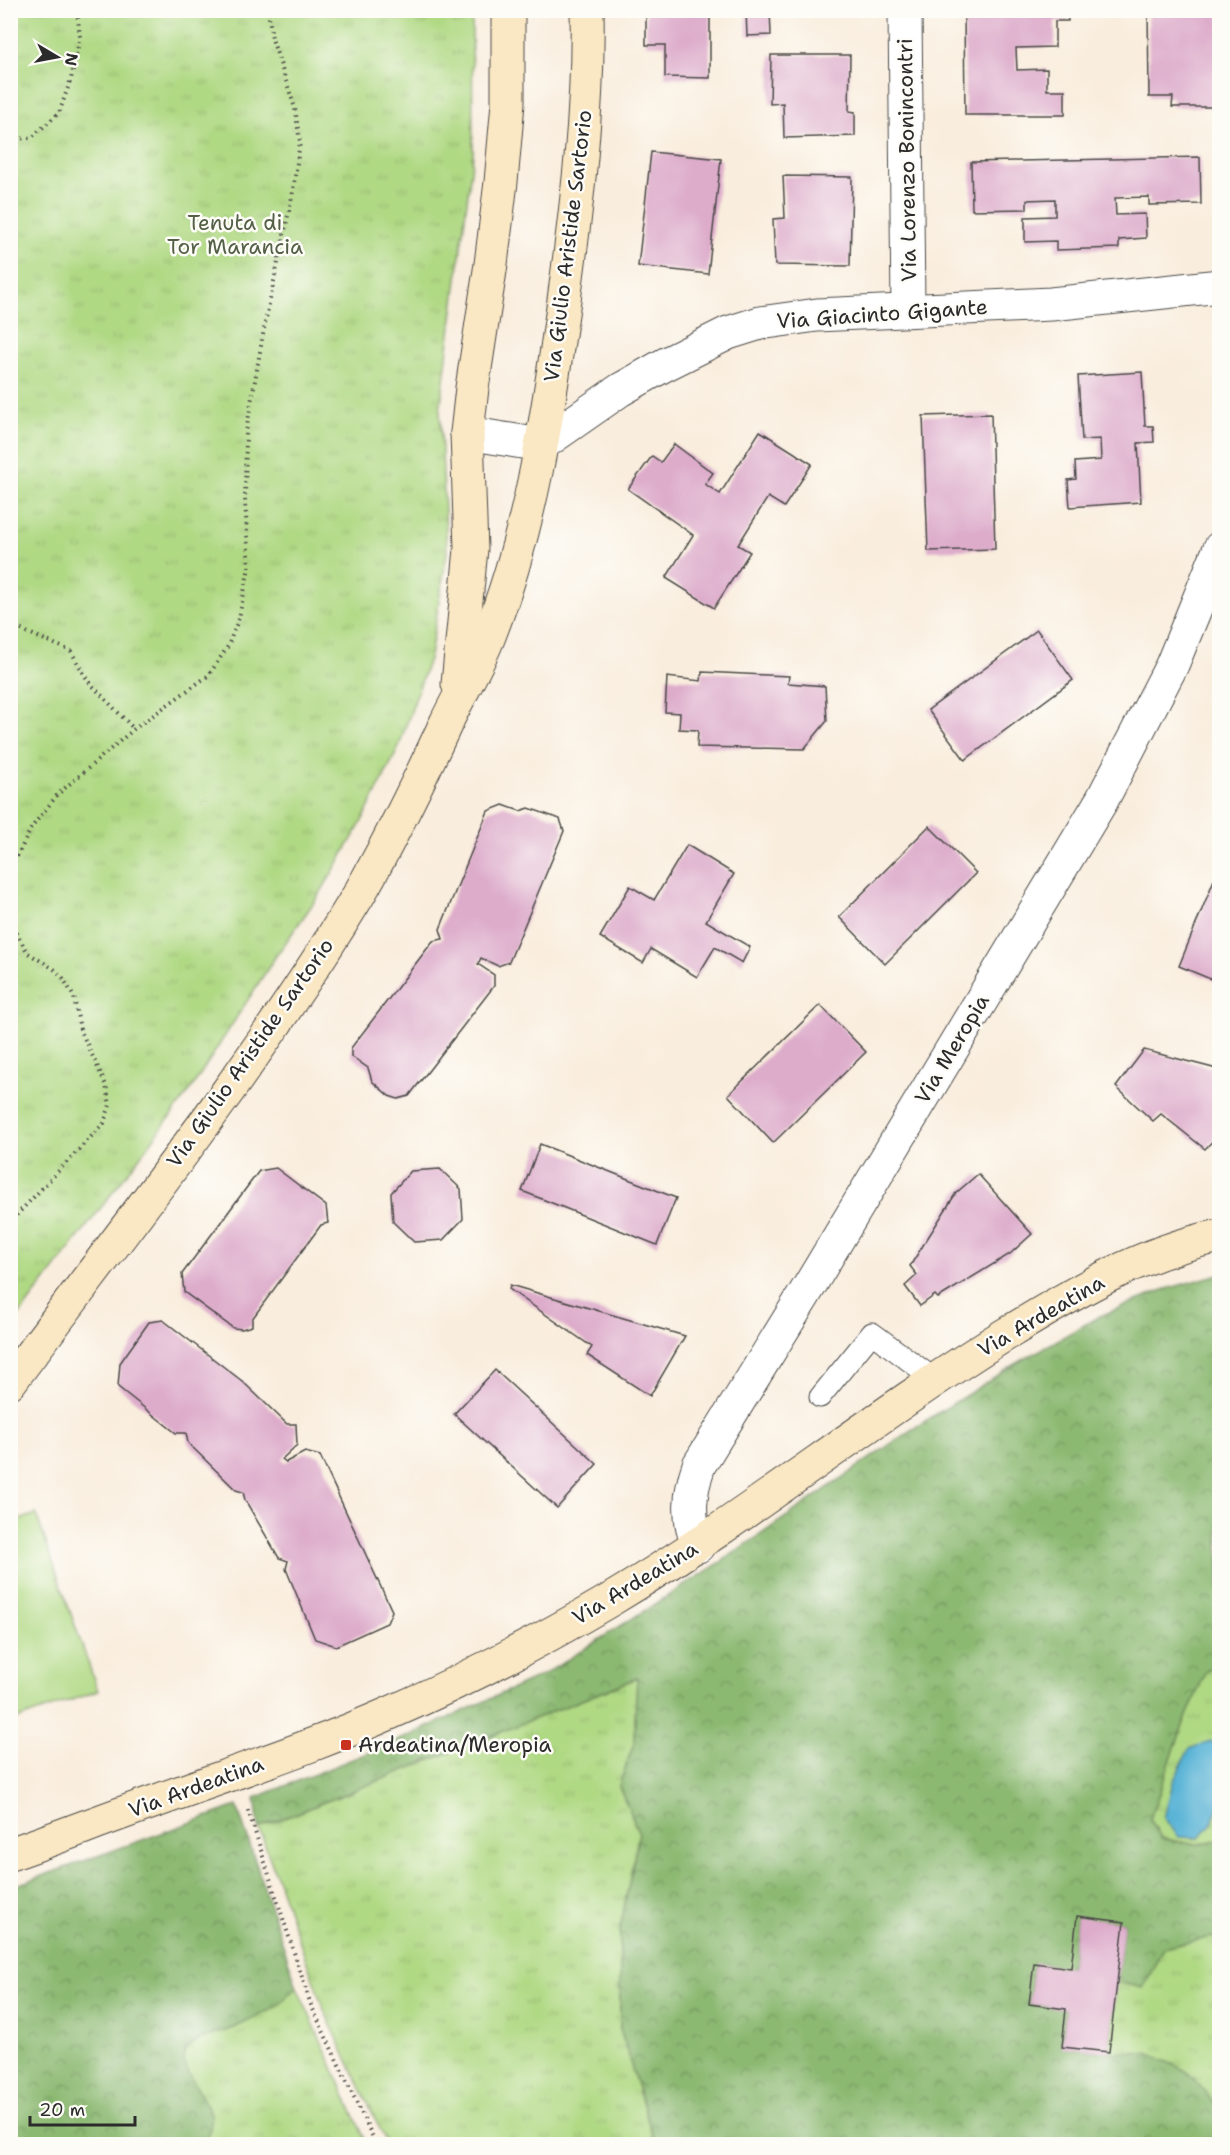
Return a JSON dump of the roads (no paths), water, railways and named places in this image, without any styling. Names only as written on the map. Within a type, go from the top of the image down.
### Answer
[{"type":"street","name":"Via Giulio Aristide Sartorio","points":[[455,703],[471,549],[467,433],[501,182],[508,103],[508,10]]},
{"type":"street","name":"Via Giulio Aristide Sartorio","points":[[10,1382],[221,1100],[300,987],[376,864],[455,703],[476,667],[520,543],[555,366],[580,175],[585,109],[587,10]]},
{"type":"street","name":"Via Lorenzo Bonincontri","points":[[905,10],[908,310]]},
{"type":"street","name":"Via Giacinto Gigante","points":[[541,445],[620,390],[728,333],[760,323],[795,317],[1051,304],[1220,286]]},
{"type":"street","points":[[467,433],[541,445]]},
{"type":"street","name":"Via Meropia","points":[[698,1546],[690,1517],[693,1482],[699,1465],[822,1266],[1101,800],[1172,665],[1220,548]]},
{"type":"street","name":"Via Ardeatina","points":[[10,1854],[282,1755],[400,1709],[518,1653],[698,1546],[934,1379],[1043,1311],[1101,1281],[1177,1247],[1220,1236]]},
{"type":"lane","points":[[820,1397],[872,1333],[934,1379]]},
{"type":"water","points":[[1210,1741],[1219,1746],[1219,1804],[1212,1823],[1199,1838],[1179,1837],[1164,1818],[1173,1782],[1189,1749]]},
{"type":"place","name":"Ardeatina/Meropia","points":[[346,1745]]},
{"type":"park label","name":"Tenuta di Tor Marancia","points":[[235,235]]}]
